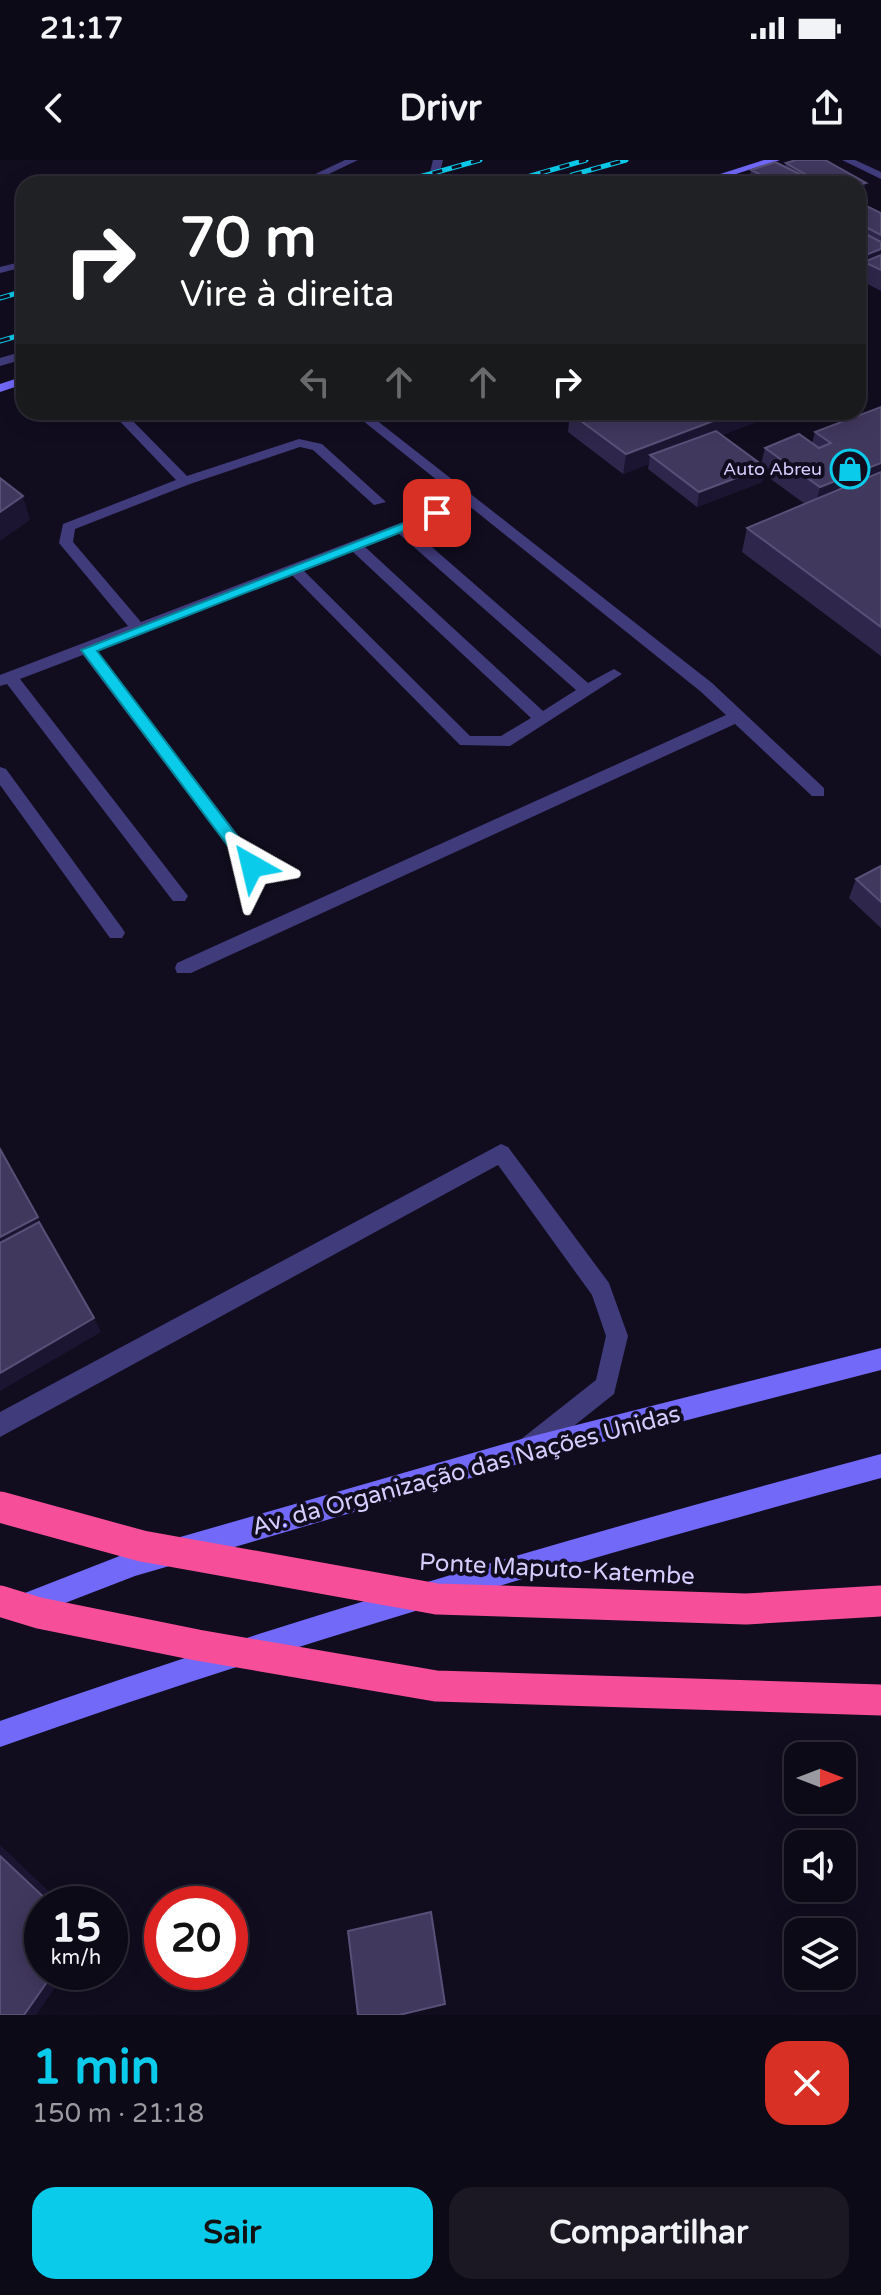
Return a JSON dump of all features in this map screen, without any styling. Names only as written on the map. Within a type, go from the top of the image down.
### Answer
[{"type":"highway","name":"Ponte Maputo-Katembe","points":[[0,1507],[142,1546],[437,1599],[746,1609],[881,1601]]},
{"type":"highway","points":[[0,1601],[39,1613],[197,1645],[436,1686],[881,1700]]},
{"type":"main road","points":[[721,176],[775,160]]},
{"type":"main road","name":"Av. da Organização das Nações Unidas","points":[[0,1614],[55,1596],[135,1563],[525,1450],[881,1359]]},
{"type":"main road","points":[[0,1734],[156,1680],[544,1557],[881,1466]]},
{"type":"lane","points":[[317,176],[353,160]]},
{"type":"lane","points":[[847,160],[881,176]]},
{"type":"lane","points":[[125,420],[185,481]]},
{"type":"lane","points":[[368,420],[706,687],[818,792]]},
{"type":"lane","points":[[138,628],[66,543],[68,527],[185,481],[299,443],[317,447],[379,502]]},
{"type":"lane","points":[[179,896],[5,679],[88,650],[437,513]]},
{"type":"lane","points":[[401,528],[587,691]]},
{"type":"lane","points":[[355,546],[541,718]]},
{"type":"lane","points":[[294,569],[466,741],[504,742],[614,674]]},
{"type":"lane","points":[[88,650],[252,866]]},
{"type":"lane","points":[[184,968],[738,716]]},
{"type":"lane","points":[[0,773],[116,933]]},
{"type":"lane","points":[[0,1425],[501,1153],[601,1290],[617,1336],[606,1386],[525,1450]]},
{"type":"building","points":[[825,160],[854,176],[808,176],[786,163]]},
{"type":"building","points":[[775,162],[804,176],[763,176],[751,170]]},
{"type":"building","points":[[866,206],[881,213],[881,235],[866,227]]},
{"type":"building","points":[[866,234],[881,242],[881,249],[866,255]]},
{"type":"building","points":[[881,255],[881,270],[866,263]]},
{"type":"building","points":[[881,407],[881,463],[820,487],[765,448],[799,434],[819,448],[831,443],[815,432],[847,420],[866,420],[866,413]]},
{"type":"building","points":[[580,420],[716,420],[626,454]]},
{"type":"building","points":[[716,431],[765,467],[699,492],[650,455]]},
{"type":"building","points":[[881,472],[881,627],[747,528]]},
{"type":"building","points":[[0,478],[23,496],[0,512]]},
{"type":"building","points":[[881,866],[881,902],[856,879]]},
{"type":"building","points":[[0,1149],[38,1217],[0,1237]]},
{"type":"building","points":[[39,1222],[94,1318],[0,1373],[0,1243]]},
{"type":"building","points":[[0,1856],[32,1886],[24,1886],[24,1990],[41,1990],[24,2015],[0,2015]]},
{"type":"building","points":[[431,1912],[445,2004],[399,2015],[358,2015],[348,1931]]},
{"type":"railway","points":[[423,176],[480,160]]},
{"type":"railway","points":[[530,176],[586,160]]},
{"type":"railway","points":[[572,175],[626,160]]},
{"type":"railway","points":[[0,298],[16,293]]},
{"type":"railway","points":[[0,341],[16,336]]},
{"type":"place","name":"Auto Abreu","points":[[850,469]]},
{"type":"route","points":[[252,866],[88,650],[437,513]]}]
